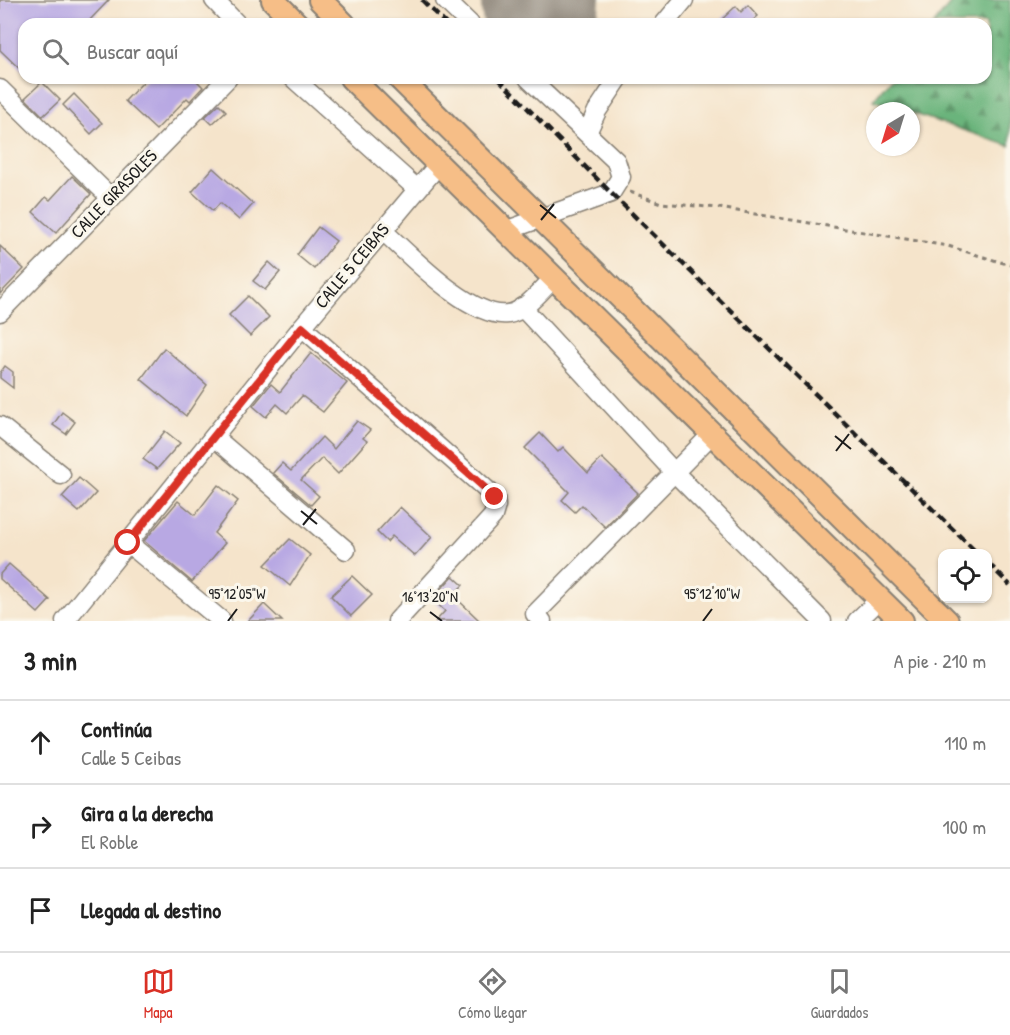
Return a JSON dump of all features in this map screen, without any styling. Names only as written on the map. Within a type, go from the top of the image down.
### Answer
[{"type":"main road","points":[[320,0],[338,18]]},
{"type":"main road","points":[[357,84],[902,621]]},
{"type":"main road","points":[[405,84],[947,621]]},
{"type":"street","points":[[214,0],[231,18]]},
{"type":"street","points":[[445,0],[464,18]]},
{"type":"street","points":[[669,18],[684,0]]},
{"type":"street","name":"CALLE GIRASOLES","points":[[1,310],[222,84]]},
{"type":"street","points":[[300,84],[416,188]]},
{"type":"street","points":[[505,231],[611,193],[617,187],[621,177],[616,161],[534,84]]},
{"type":"street","points":[[586,133],[615,84]]},
{"type":"street","points":[[0,89],[110,197]]},
{"type":"street","name":"CALLE 5 CEIBAS","points":[[65,621],[302,327],[416,188],[438,165]]},
{"type":"street","points":[[382,230],[456,294],[486,311],[508,314],[522,307],[555,277]]},
{"type":"street","points":[[522,307],[673,471],[822,621]]},
{"type":"street","points":[[302,327],[495,497],[496,506],[493,516],[397,621]]},
{"type":"street","points":[[0,426],[61,475]]},
{"type":"street","points":[[542,621],[535,614],[673,471],[711,435]]},
{"type":"street","points":[[214,437],[346,550]]},
{"type":"street","points":[[128,543],[222,621]]},
{"type":"street","points":[[857,621],[880,599]]},
{"type":"path","points":[[617,187],[662,203],[719,208],[936,244],[1010,265]]},
{"type":"green space","points":[[953,0],[1010,0],[1010,146],[920,116],[920,102],[873,100],[886,84],[992,84],[992,18],[939,18]]},
{"type":"building","points":[[0,0],[109,0],[92,18],[18,18],[18,67],[0,50]]},
{"type":"building","points":[[748,5],[758,16],[756,18],[723,18],[736,6],[741,12]]},
{"type":"building","points":[[40,84],[44,84],[60,100],[43,116],[25,98]]},
{"type":"building","points":[[141,84],[200,84],[203,87],[190,101],[187,98],[156,130],[125,101]]},
{"type":"building","points":[[74,94],[102,123],[91,134],[63,105]]},
{"type":"building","points":[[219,104],[226,111],[212,124],[205,117]]},
{"type":"building","points":[[213,168],[253,204],[239,220],[220,203],[213,211],[192,192]]},
{"type":"building","points":[[72,176],[91,194],[56,233],[33,212],[46,197],[50,200]]},
{"type":"building","points":[[318,227],[336,241],[314,269],[297,255]]},
{"type":"building","points":[[0,246],[24,269],[0,294]]},
{"type":"building","points":[[269,262],[280,272],[265,290],[253,281]]},
{"type":"building","points":[[248,296],[269,317],[250,336],[229,315]]},
{"type":"building","points":[[164,348],[207,385],[186,416],[141,379]]},
{"type":"building","points":[[311,353],[347,383],[323,412],[302,396],[287,413],[277,404],[266,417],[253,406],[271,384],[280,392]]},
{"type":"building","points":[[5,366],[13,372],[13,388],[0,378],[0,373]]},
{"type":"building","points":[[62,412],[75,422],[66,434],[53,425]]},
{"type":"building","points":[[357,421],[370,430],[363,438],[367,441],[338,474],[322,458],[301,480],[319,496],[311,505],[273,473],[282,463],[291,471],[322,437],[334,449]]},
{"type":"building","points":[[165,431],[180,443],[157,469],[143,459]]},
{"type":"building","points":[[540,433],[558,452],[563,447],[588,473],[602,458],[638,493],[605,527],[582,505],[575,512],[562,500],[569,492],[525,448]]},
{"type":"building","points":[[79,478],[96,493],[79,512],[62,497]]},
{"type":"building","points":[[218,485],[238,501],[214,533],[225,543],[192,582],[144,541],[178,501],[195,515]]},
{"type":"building","points":[[400,507],[432,537],[415,556],[392,536],[387,542],[377,532]]},
{"type":"building","points":[[290,539],[310,555],[290,586],[265,565]]},
{"type":"building","points":[[9,564],[50,600],[38,613],[0,579],[0,574]]},
{"type":"building","points":[[352,576],[372,595],[351,616],[331,596]]},
{"type":"building","points":[[453,576],[463,585],[453,595],[480,621],[436,621],[445,611],[432,599]]},
{"type":"building","points":[[264,604],[282,621],[248,621]]},
{"type":"runway","points":[[538,6],[543,0]]},
{"type":"railway","points":[[422,0],[440,18]]},
{"type":"railway","points":[[504,84],[611,193],[973,549]]},
{"type":"railway","points":[[992,567],[1010,585]]},
{"type":"route","points":[[128,543],[302,327],[495,497]]}]
